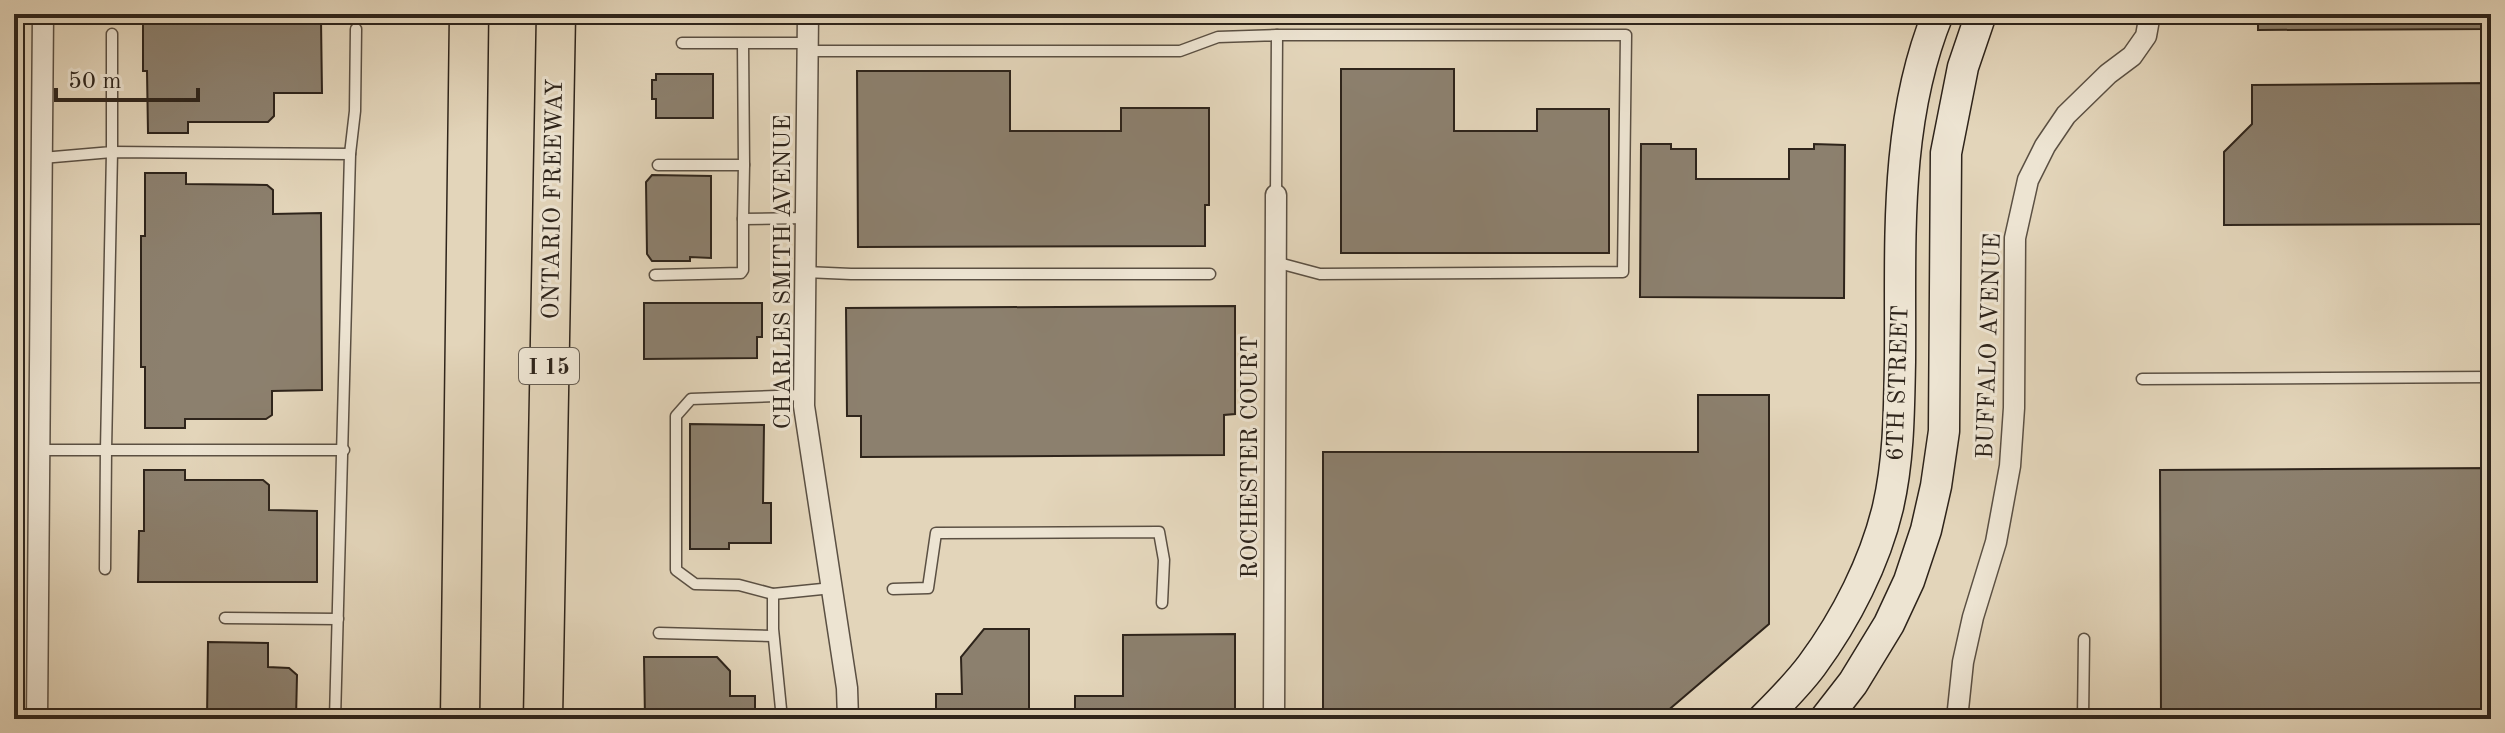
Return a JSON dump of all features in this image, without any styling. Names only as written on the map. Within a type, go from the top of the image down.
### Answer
[{"type":"highway","points":[[460,719],[469,14]]},
{"type":"highway","name":"ONTARIO FREEWAY","points":[[543,719],[556,14]]},
{"type":"main road","name":"6TH STREET","points":[[1763,719],[1811,666],[1833,634],[1866,569],[1888,509],[1900,408],[1905,140],[1913,92],[1938,14]]},
{"type":"main road","name":"6TH STREET","points":[[1834,716],[1889,624],[1909,581],[1926,530],[1936,486],[1944,431],[1946,153],[1963,67],[1981,14]]},
{"type":"street","points":[[37,719],[43,14]]},
{"type":"street","name":"CHARLES SMITH AVENUE","points":[[808,14],[804,406],[847,688],[848,719]]},
{"type":"street","name":"BUFFALO AVENUE","points":[[1957,719],[1963,662],[1996,542],[2010,466],[2014,408],[2015,238],[2028,180],[2045,146],[2066,115],[2108,74],[2132,56],[2146,36],[2150,14]]},
{"type":"street","name":"ROCHESTER COURT","points":[[1274,719],[1276,195]]},
{"type":"lane","points":[[335,719],[356,29]]},
{"type":"lane","points":[[105,569],[112,34]]},
{"type":"lane","points":[[1276,195],[1277,35]]},
{"type":"lane","points":[[682,43],[1180,51],[1218,37],[1626,35],[1623,272],[1320,274],[1275,262]]},
{"type":"lane","points":[[655,275],[741,273],[743,270],[743,44]]},
{"type":"lane","points":[[42,158],[112,152],[350,154]]},
{"type":"lane","points":[[658,165],[744,165]]},
{"type":"lane","points":[[743,219],[806,218]]},
{"type":"lane","points":[[805,272],[1210,274]]},
{"type":"lane","points":[[2142,379],[2491,377]]},
{"type":"lane","points":[[804,395],[691,399],[676,416],[676,570],[695,584],[739,585],[773,594],[832,588]]},
{"type":"lane","points":[[39,450],[344,450]]},
{"type":"lane","points":[[893,589],[928,588],[936,533],[1159,532],[1164,560],[1162,603]]},
{"type":"lane","points":[[773,594],[773,636],[782,719]]},
{"type":"lane","points":[[225,618],[338,619]]},
{"type":"lane","points":[[659,633],[773,636]]},
{"type":"lane","points":[[2083,719],[2084,639]]},
{"type":"building","points":[[2258,14],[2489,14],[2489,29],[2258,30]]},
{"type":"building","points":[[143,20],[321,20],[322,93],[274,93],[274,116],[268,122],[188,122],[188,133],[148,133]]},
{"type":"building","points":[[1341,69],[1454,69],[1454,131],[1537,131],[1537,109],[1609,109],[1609,253],[1341,253]]},
{"type":"building","points":[[857,71],[1010,71],[1010,131],[1121,131],[1121,108],[1209,108],[1209,205],[1205,205],[1205,246],[858,247]]},
{"type":"building","points":[[656,74],[713,74],[713,118],[656,118],[652,80],[656,80]]},
{"type":"building","points":[[2491,83],[2491,224],[2224,225],[2224,152],[2252,124],[2252,85]]},
{"type":"building","points":[[1641,144],[1671,144],[1671,149],[1696,149],[1696,179],[1789,179],[1789,149],[1814,149],[1814,144],[1845,145],[1844,298],[1640,297]]},
{"type":"building","points":[[145,173],[186,173],[186,184],[267,185],[273,190],[273,214],[321,213],[322,390],[272,391],[272,415],[266,419],[185,419],[185,428],[145,428],[145,367],[141,367],[141,236],[145,236]]},
{"type":"building","points":[[652,175],[711,176],[711,258],[652,261],[647,254],[646,182]]},
{"type":"building","points":[[644,303],[762,303],[762,337],[757,337],[757,358],[644,359]]},
{"type":"building","points":[[1235,306],[1235,414],[1224,415],[1224,455],[861,457],[861,416],[847,416],[846,308]]},
{"type":"building","points":[[1698,395],[1769,395],[1769,624],[1658,719],[1323,719],[1323,452],[1698,452]]},
{"type":"building","points":[[690,424],[764,425],[763,503],[771,503],[771,543],[729,543],[729,549],[690,549]]},
{"type":"building","points":[[2491,468],[2491,719],[2161,719],[2160,470]]},
{"type":"building","points":[[144,470],[185,470],[185,480],[263,480],[269,485],[269,510],[317,511],[317,582],[138,582],[139,531],[144,531]]},
{"type":"building","points":[[984,629],[1029,629],[1029,719],[936,719],[936,694],[962,694],[961,657]]},
{"type":"building","points":[[1235,634],[1235,719],[1075,719],[1075,696],[1123,696],[1123,635]]},
{"type":"building","points":[[208,642],[268,643],[268,667],[289,668],[297,675],[296,719],[207,719]]},
{"type":"building","points":[[644,657],[717,657],[730,671],[730,696],[755,696],[755,719],[645,719]]}]
